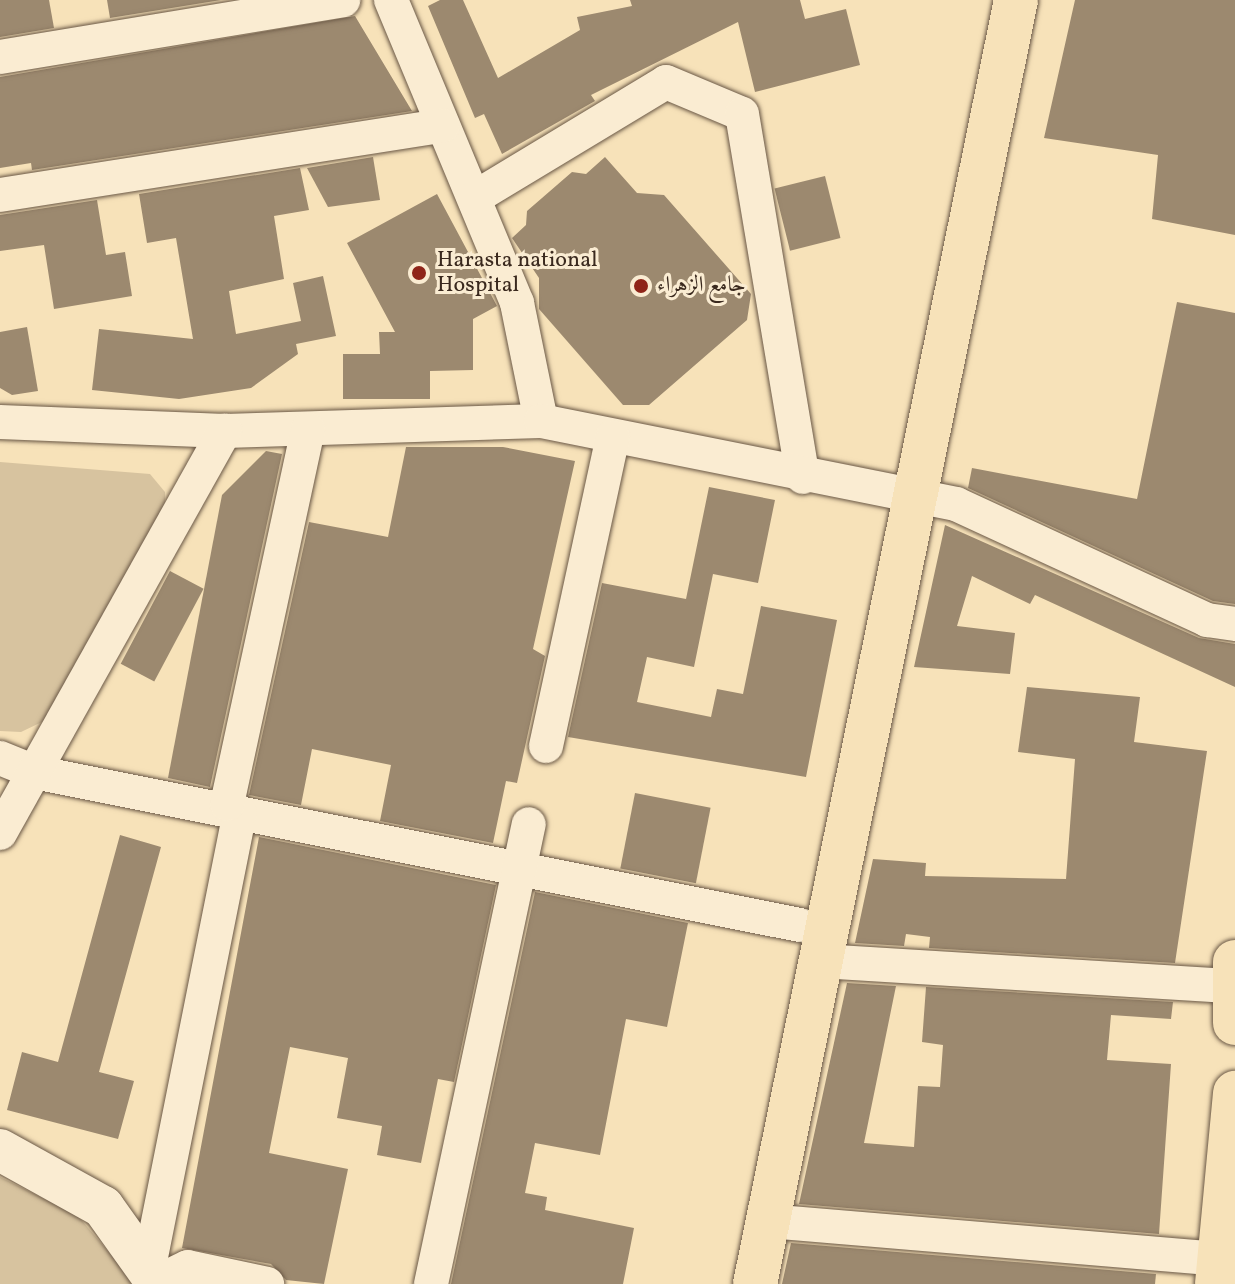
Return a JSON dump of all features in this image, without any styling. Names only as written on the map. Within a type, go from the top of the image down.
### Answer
[{"type":"main road","points":[[727,1284],[810,943],[901,495],[988,0]]},
{"type":"main road","points":[[901,495],[1016,0]]},
{"type":"main road","points":[[755,1284],[768,1221],[810,943]]},
{"type":"main road","points":[[1218,1271],[1235,1093]]},
{"type":"street","points":[[0,57],[343,0]]},
{"type":"street","points":[[391,0],[517,303],[541,421]]},
{"type":"street","points":[[474,198],[666,82],[742,114],[803,477]]},
{"type":"street","points":[[0,195],[443,126]]},
{"type":"street","points":[[0,422],[225,431],[541,421],[803,477],[956,504],[1207,620],[1235,624]]},
{"type":"street","points":[[240,813],[227,804],[308,430]]},
{"type":"street","points":[[0,833],[225,431]]},
{"type":"street","points":[[546,746],[613,437]]},
{"type":"street","points":[[0,758],[34,772],[520,869],[810,943],[1234,990]]},
{"type":"street","points":[[155,1278],[240,813]]},
{"type":"street","points":[[431,1284],[529,824]]},
{"type":"street","points":[[0,1150],[103,1207],[155,1278]]},
{"type":"street","points":[[768,1221],[1218,1271]]},
{"type":"street","points":[[155,1278],[188,1267],[267,1284]]},
{"type":"shaded area","points":[[0,462],[150,474],[165,492],[165,509],[46,720],[21,732],[0,731]]},
{"type":"shaded area","points":[[0,1177],[77,1215],[136,1284],[0,1284]]},
{"type":"building","points":[[0,0],[49,0],[54,28],[0,37]]},
{"type":"building","points":[[107,0],[221,0],[110,18]]},
{"type":"building","points":[[440,0],[463,0],[498,78],[580,30],[577,17],[632,6],[630,0],[800,0],[805,19],[846,9],[860,65],[755,92],[738,22],[591,95],[595,101],[502,154],[484,114],[475,118],[428,6]]},
{"type":"building","points":[[1075,0],[1235,0],[1235,235],[1152,219],[1158,155],[1044,138]]},
{"type":"building","points":[[355,16],[412,111],[32,170],[31,163],[0,168],[0,77]]},
{"type":"building","points":[[373,157],[380,200],[328,207],[307,168]]},
{"type":"building","name":"جامع الزهراء","points":[[605,157],[637,193],[664,195],[751,294],[747,320],[649,405],[623,405],[539,309],[539,278],[512,238],[526,225],[527,211],[572,172],[586,174]]},
{"type":"building","points":[[300,168],[309,210],[274,216],[284,279],[229,291],[236,334],[301,321],[293,283],[323,276],[336,336],[296,344],[298,354],[251,388],[179,399],[92,390],[99,329],[193,339],[176,238],[147,243],[139,194]]},
{"type":"building","points":[[825,176],[840,238],[790,251],[775,189]]},
{"type":"building","points":[[437,194],[497,306],[473,319],[473,370],[430,371],[430,399],[343,399],[343,354],[380,354],[379,332],[395,332],[347,243]]},
{"type":"building","points":[[97,200],[106,255],[125,252],[132,296],[54,309],[44,245],[0,251],[0,215]]},
{"type":"building","points":[[1177,302],[1235,313],[1235,604],[1213,601],[968,488],[972,468],[1137,499]]},
{"type":"building","points":[[27,327],[38,391],[12,395],[0,388],[0,332]]},
{"type":"building","points":[[406,447],[503,447],[575,461],[533,649],[545,656],[517,783],[506,781],[493,843],[380,821],[391,765],[312,749],[301,805],[249,795],[309,522],[388,537]]},
{"type":"building","points":[[266,451],[282,454],[210,787],[168,778],[222,495]]},
{"type":"building","points":[[709,487],[775,500],[758,583],[713,574],[694,667],[647,657],[637,702],[711,717],[717,689],[743,694],[761,606],[837,620],[806,777],[568,737],[602,583],[686,599]]},
{"type":"building","points":[[945,525],[1199,638],[1235,644],[1235,687],[1035,595],[1030,604],[972,576],[957,626],[1015,633],[1010,674],[914,667]]},
{"type":"building","points":[[170,571],[204,589],[154,682],[121,664]]},
{"type":"building","points":[[1027,687],[1140,697],[1134,742],[1207,751],[1175,963],[929,948],[930,937],[906,934],[904,946],[855,943],[873,859],[926,863],[925,876],[1066,879],[1075,759],[1018,752]]},
{"type":"building","points":[[635,793],[711,808],[696,883],[620,869]]},
{"type":"building","points":[[120,835],[161,847],[99,1072],[134,1081],[118,1139],[7,1110],[22,1052],[58,1062]]},
{"type":"building","points":[[259,837],[496,885],[454,1082],[438,1079],[421,1163],[377,1155],[382,1126],[337,1118],[348,1058],[290,1047],[269,1153],[348,1169],[324,1284],[286,1280],[271,1264],[182,1248]]},
{"type":"building","points":[[535,892],[688,923],[667,1027],[626,1019],[600,1155],[535,1143],[525,1193],[547,1197],[545,1210],[634,1228],[623,1284],[451,1284]]},
{"type":"building","points":[[847,983],[896,986],[864,1143],[914,1147],[918,1086],[940,1087],[943,1045],[922,1042],[926,987],[1173,1002],[1171,1019],[1111,1015],[1107,1060],[1171,1064],[1159,1234],[799,1204]]},
{"type":"building","points":[[791,1243],[1156,1274],[1155,1284],[782,1284]]},
{"type":"place","name":"Harasta national Hospital","points":[[419,273]]},
{"type":"place","name":"جامع الزهراء","points":[[641,286]]}]
